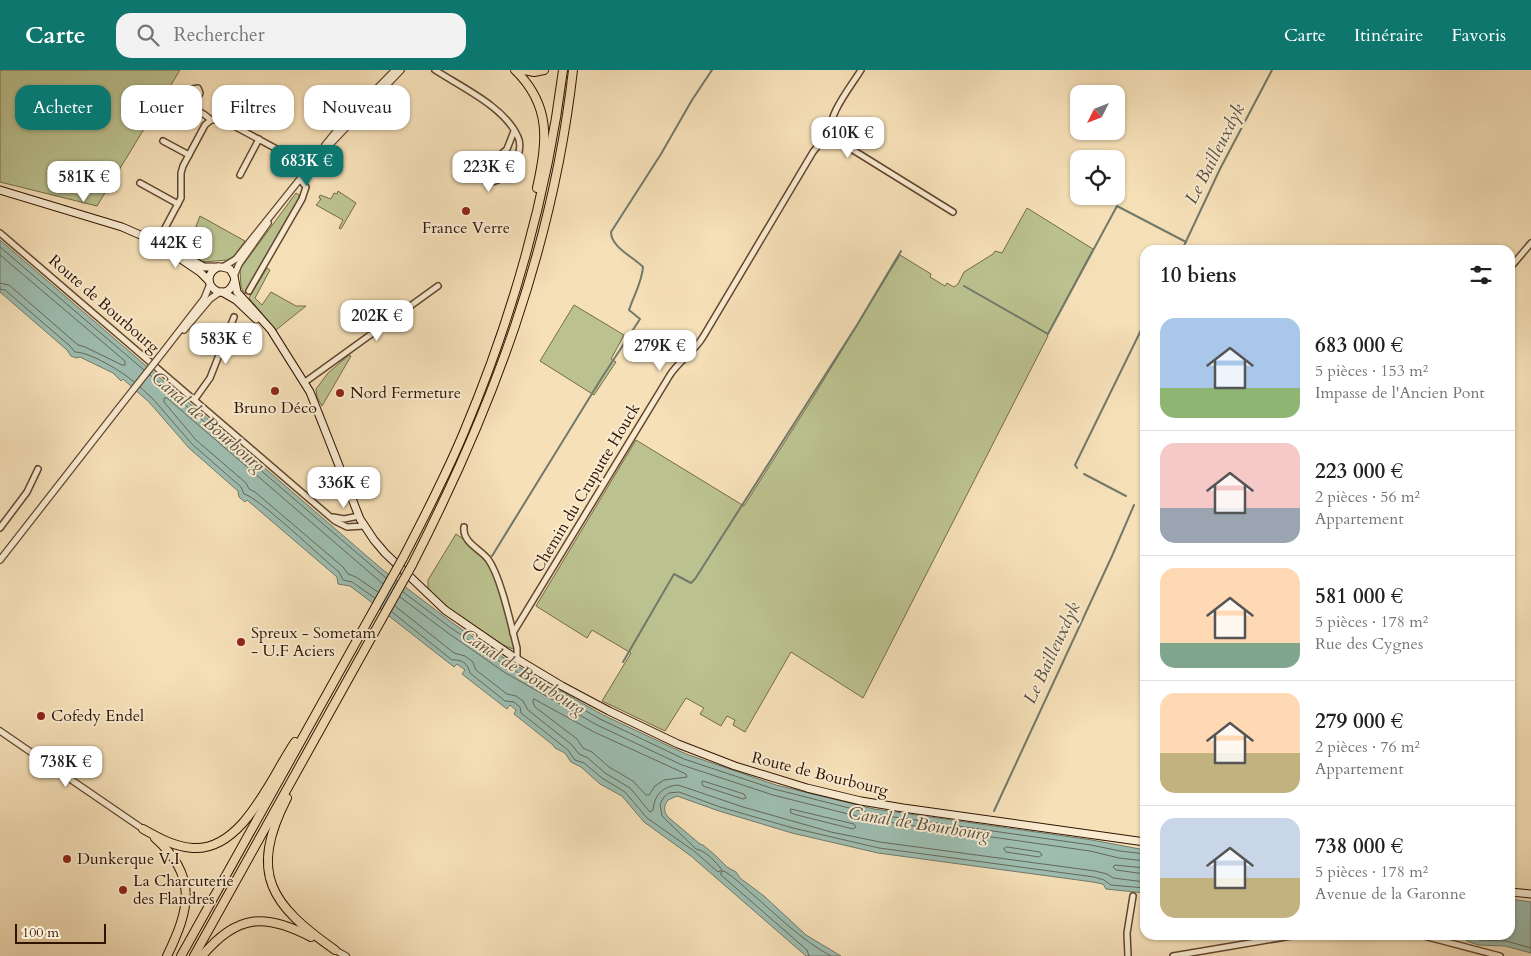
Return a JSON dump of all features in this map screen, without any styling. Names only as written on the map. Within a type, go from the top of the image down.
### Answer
[{"type":"highway","points":[[515,70],[534,95],[542,114],[545,130],[544,150],[534,205],[531,237]]},
{"type":"highway","points":[[524,70],[534,72],[544,70]]},
{"type":"highway","points":[[181,956],[403,558],[444,477],[478,398],[503,330],[531,237],[549,155],[563,70]]},
{"type":"highway","points":[[194,956],[412,565],[471,443],[516,325],[535,262],[553,192],[573,70]]},
{"type":"highway","points":[[144,829],[168,842],[189,848],[207,847],[228,838],[250,814],[289,751],[318,710]]},
{"type":"highway","points":[[313,742],[275,825],[270,844],[269,874],[274,892],[286,910],[309,931],[335,950]]},
{"type":"highway","points":[[144,829],[162,844],[175,859],[183,875],[186,887],[186,906],[183,921],[167,956]]},
{"type":"highway","points":[[202,956],[226,932],[242,924],[258,921],[285,925],[335,950]]},
{"type":"main road","points":[[0,190],[105,220],[176,251],[204,267],[221,267],[230,270],[237,292],[267,326],[296,367]]},
{"type":"main road","points":[[157,243],[200,272],[214,289],[234,298],[251,314],[296,367]]},
{"type":"main road","points":[[210,282],[212,272],[221,267]]},
{"type":"main road","points":[[221,292],[231,289],[234,279]]},
{"type":"main road","name":"Route de Bourbourg","points":[[296,367],[320,415],[359,516],[364,526],[385,553],[438,604],[514,658],[582,697],[648,730],[722,761],[822,792],[889,806],[1140,841]]},
{"type":"main road","points":[[1515,892],[1531,894]]},
{"type":"street","points":[[234,279],[239,264],[325,144],[395,70]]},
{"type":"street","points":[[316,159],[401,70]]},
{"type":"street","points":[[435,70],[489,104],[504,118],[518,136],[520,153],[515,163],[495,182],[489,183],[485,181],[480,175],[481,167],[508,149],[514,131]]},
{"type":"street","points":[[861,70],[832,119],[830,130],[832,137],[953,212]]},
{"type":"street","points":[[202,115],[210,120],[223,120],[310,167]]},
{"type":"street","points":[[157,243],[181,196],[182,169],[210,120]]},
{"type":"street","name":"Chemin du Cruputte Houck","points":[[513,633],[677,364],[692,351],[703,337],[813,152],[822,142],[832,137]]},
{"type":"street","points":[[240,175],[259,139]]},
{"type":"street","points":[[164,141],[189,155]]},
{"type":"street","points":[[249,291],[302,199],[306,187],[300,179]]},
{"type":"street","points":[[140,183],[178,204]]},
{"type":"street","points":[[221,267],[236,259],[282,203]]},
{"type":"street","name":"Route de Bourbourg","points":[[0,233],[195,399],[326,514],[344,526],[353,528],[364,526]]},
{"type":"street","points":[[1515,262],[1531,243]]},
{"type":"street","points":[[0,560],[205,297],[210,282]]},
{"type":"street","points":[[304,382],[438,286]]},
{"type":"street","points":[[163,352],[210,299],[221,292]]},
{"type":"street","points":[[195,399],[210,378],[234,318]]},
{"type":"street","points":[[0,528],[26,492],[38,469]]},
{"type":"street","points":[[326,514],[338,519],[359,516]]},
{"type":"street","points":[[464,527],[463,532],[466,537],[485,556],[494,570],[513,633],[517,651],[514,658]]},
{"type":"street","points":[[0,731],[144,829]]},
{"type":"street","points":[[1128,956],[1127,933],[1133,896]]},
{"type":"street","points":[[1173,956],[1267,940]]},
{"type":"street","points":[[1439,940],[1500,956]]},
{"type":"street","points":[[335,950],[346,956]]},
{"type":"green space","points":[[0,70],[180,70],[171,85],[121,85],[121,130],[143,130],[97,206],[0,182]]},
{"type":"green space","points":[[338,191],[356,203],[341,229],[339,228],[343,220],[316,205],[321,199],[319,198],[320,195],[331,199],[334,193],[337,194]]},
{"type":"green space","points":[[296,193],[299,195],[299,198],[245,294],[241,287],[240,269]]},
{"type":"green space","points":[[1027,208],[1093,249],[1047,335],[863,698],[791,652],[745,732],[733,725],[735,720],[727,716],[721,726],[700,714],[704,708],[686,698],[665,731],[602,701],[631,653],[592,630],[587,638],[536,606],[636,440],[744,506],[900,255],[931,274],[930,277],[945,286],[947,283],[954,287],[958,284],[964,272],[995,251],[1002,253]]},
{"type":"green space","points":[[200,216],[245,241],[233,257],[227,260],[203,262],[186,252]]},
{"type":"green space","points":[[267,268],[270,270],[255,298],[262,305],[271,292],[296,306],[306,306],[276,330],[249,298]]},
{"type":"green space","points":[[574,305],[624,335],[611,359],[616,362],[594,395],[540,361]]},
{"type":"green space","points":[[349,355],[351,356],[322,406],[317,397],[316,389],[328,373]]},
{"type":"green space","points":[[456,534],[481,553],[496,576],[515,646],[513,649],[503,645],[447,607],[428,591],[428,580]]},
{"type":"water","name":"Canal de Bourbourg","points":[[0,240],[383,570],[454,624],[510,662],[603,715],[686,754],[776,785],[874,809],[1092,840],[1140,849],[1140,892],[1106,889],[1103,884],[1093,882],[878,853],[792,833],[677,796],[668,800],[665,813],[668,817],[727,867],[736,872],[740,878],[764,896],[806,935],[841,956],[806,956],[691,856],[644,822],[622,796],[600,784],[581,767],[571,762],[565,753],[555,748],[514,714],[516,710],[510,705],[507,709],[462,674],[465,670],[457,664],[454,667],[350,586],[338,584],[337,577],[247,500],[245,502],[239,497],[238,491],[189,448],[149,402],[123,379],[121,381],[113,373],[80,357],[71,356],[67,350],[0,292]]},
{"type":"water","points":[[1515,900],[1531,902],[1531,953],[1505,946],[1478,945],[1467,941],[1515,940]]},
{"type":"waterway","points":[[492,556],[640,319],[629,310],[643,267],[618,247],[614,242],[611,232],[712,70]]},
{"type":"waterway","name":"Le Bailleuxdyk","points":[[1184,245],[1220,169],[1272,70]]},
{"type":"waterway","points":[[964,286],[1048,334],[1117,206],[1186,242]]},
{"type":"waterway","points":[[623,662],[674,574],[691,583],[695,579],[857,325],[901,251]]},
{"type":"waterway","name":"Le Bailleuxdyk","points":[[1077,468],[1075,465],[1140,332]]},
{"type":"waterway","name":"Le Bailleuxdyk","points":[[1084,474],[1126,496]]},
{"type":"waterway","name":"Le Bailleuxdyk","points":[[994,811],[1134,505]]},
{"type":"place","name":"France Verre","points":[[466,211]]},
{"type":"place","name":"Bruno Déco","points":[[275,391]]},
{"type":"place","name":"Nord Fermeture","points":[[340,393]]},
{"type":"place","name":"Spreux - Sometam - U.F Aciers","points":[[241,642]]},
{"type":"place","name":"Cofedy Endel","points":[[41,716]]},
{"type":"place","name":"Dunkerque V.I","points":[[67,859]]},
{"type":"place","name":"La Charcuterie des Flandres","points":[[123,890]]}]
